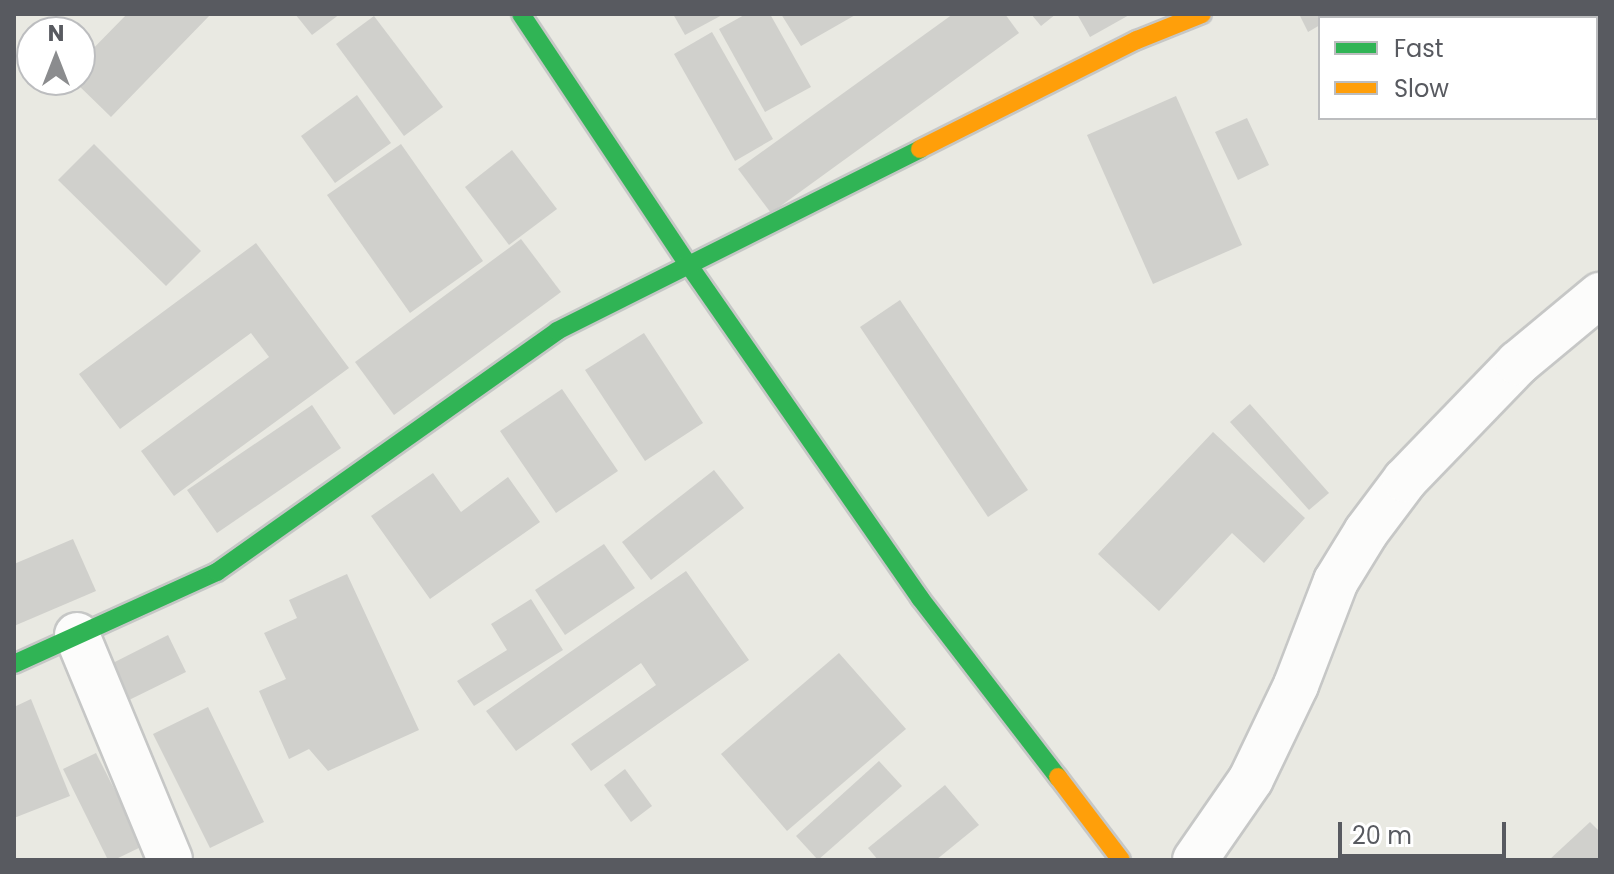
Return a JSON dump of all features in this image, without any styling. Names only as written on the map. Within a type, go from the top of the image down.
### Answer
[{"type":"street","points":[[521,14],[688,264],[920,598],[1121,860]]},
{"type":"street","points":[[14,664],[217,572],[557,331],[1137,40],[1202,14]]},
{"type":"street","points":[[1195,860],[1251,779],[1296,685],[1336,581],[1366,532],[1405,480],[1518,363],[1600,295]]},
{"type":"street","points":[[77,635],[170,860]]},
{"type":"building","points":[[127,14],[211,14],[111,117],[89,96],[96,96],[96,46]]},
{"type":"building","points":[[295,14],[340,14],[312,35]]},
{"type":"building","points":[[673,14],[724,14],[685,35]]},
{"type":"building","points":[[746,14],[770,14],[811,87],[765,112],[719,29]]},
{"type":"building","points":[[781,14],[857,14],[801,46]]},
{"type":"building","points":[[953,14],[1005,14],[1019,33],[771,213],[738,169]]},
{"type":"building","points":[[1031,14],[1056,14],[1041,26]]},
{"type":"building","points":[[1077,14],[1131,14],[1090,37]]},
{"type":"building","points":[[1299,14],[1342,14],[1318,16],[1318,26],[1308,32]]},
{"type":"building","points":[[1386,14],[1435,16],[1386,16]]},
{"type":"building","points":[[1449,14],[1532,16],[1450,16]]},
{"type":"building","points":[[374,16],[443,107],[404,136],[336,44]]},
{"type":"building","points":[[712,32],[773,139],[735,161],[674,54]]},
{"type":"building","points":[[357,95],[391,143],[335,183],[301,136]]},
{"type":"building","points":[[1176,96],[1242,245],[1153,284],[1087,135]]},
{"type":"building","points":[[1247,118],[1269,165],[1238,180],[1215,132]]},
{"type":"building","points":[[94,144],[201,251],[166,286],[58,180]]},
{"type":"building","points":[[401,144],[483,261],[410,313],[327,195]]},
{"type":"building","points":[[512,150],[557,209],[509,245],[465,187]]},
{"type":"building","points":[[521,239],[561,292],[394,415],[355,362]]},
{"type":"building","points":[[256,243],[349,368],[174,496],[141,451],[269,357],[251,333],[120,429],[79,374]]},
{"type":"building","points":[[900,300],[1028,490],[988,517],[860,327]]},
{"type":"building","points":[[644,333],[703,423],[645,461],[585,370]]},
{"type":"building","points":[[562,389],[618,471],[556,513],[500,431]]},
{"type":"building","points":[[1250,404],[1329,493],[1309,510],[1230,422]]},
{"type":"building","points":[[312,405],[341,448],[217,533],[187,490]]},
{"type":"building","points":[[1213,432],[1305,518],[1264,563],[1232,533],[1159,611],[1098,554]]},
{"type":"building","points":[[714,470],[744,508],[651,580],[622,542]]},
{"type":"building","points":[[433,473],[461,512],[508,477],[540,522],[430,599],[371,516]]},
{"type":"building","points":[[73,539],[96,591],[14,626],[14,564]]},
{"type":"building","points":[[604,544],[635,588],[565,635],[535,590]]},
{"type":"building","points":[[686,571],[749,660],[591,771],[571,744],[656,685],[641,663],[516,751],[486,711]]},
{"type":"building","points":[[347,574],[419,730],[328,771],[309,749],[289,759],[259,691],[286,679],[264,633],[297,618],[289,600]]},
{"type":"building","points":[[531,599],[563,650],[474,706],[457,681],[507,650],[491,624]]},
{"type":"building","points":[[168,635],[186,672],[125,702],[107,666]]},
{"type":"building","points":[[839,653],[906,729],[787,831],[721,754]]},
{"type":"building","points":[[31,699],[70,796],[14,818],[14,707]]},
{"type":"building","points":[[208,707],[264,822],[210,848],[153,734]]},
{"type":"building","points":[[96,753],[143,846],[114,860],[108,860],[63,769]]},
{"type":"building","points":[[879,761],[902,786],[818,860],[796,836]]},
{"type":"building","points":[[625,769],[652,806],[631,822],[604,785]]},
{"type":"building","points":[[945,785],[979,825],[936,860],[878,860],[868,848]]},
{"type":"building","points":[[1590,822],[1600,832],[1600,860],[1549,860]]},
{"type":"traffic: fast","points":[[521,14],[688,264],[920,598],[1058,777]]},
{"type":"traffic: fast","points":[[14,664],[217,572],[557,331],[920,149]]},
{"type":"traffic: slow","points":[[920,149],[1137,40],[1202,14]]},
{"type":"traffic: slow","points":[[1058,777],[1121,860]]}]
